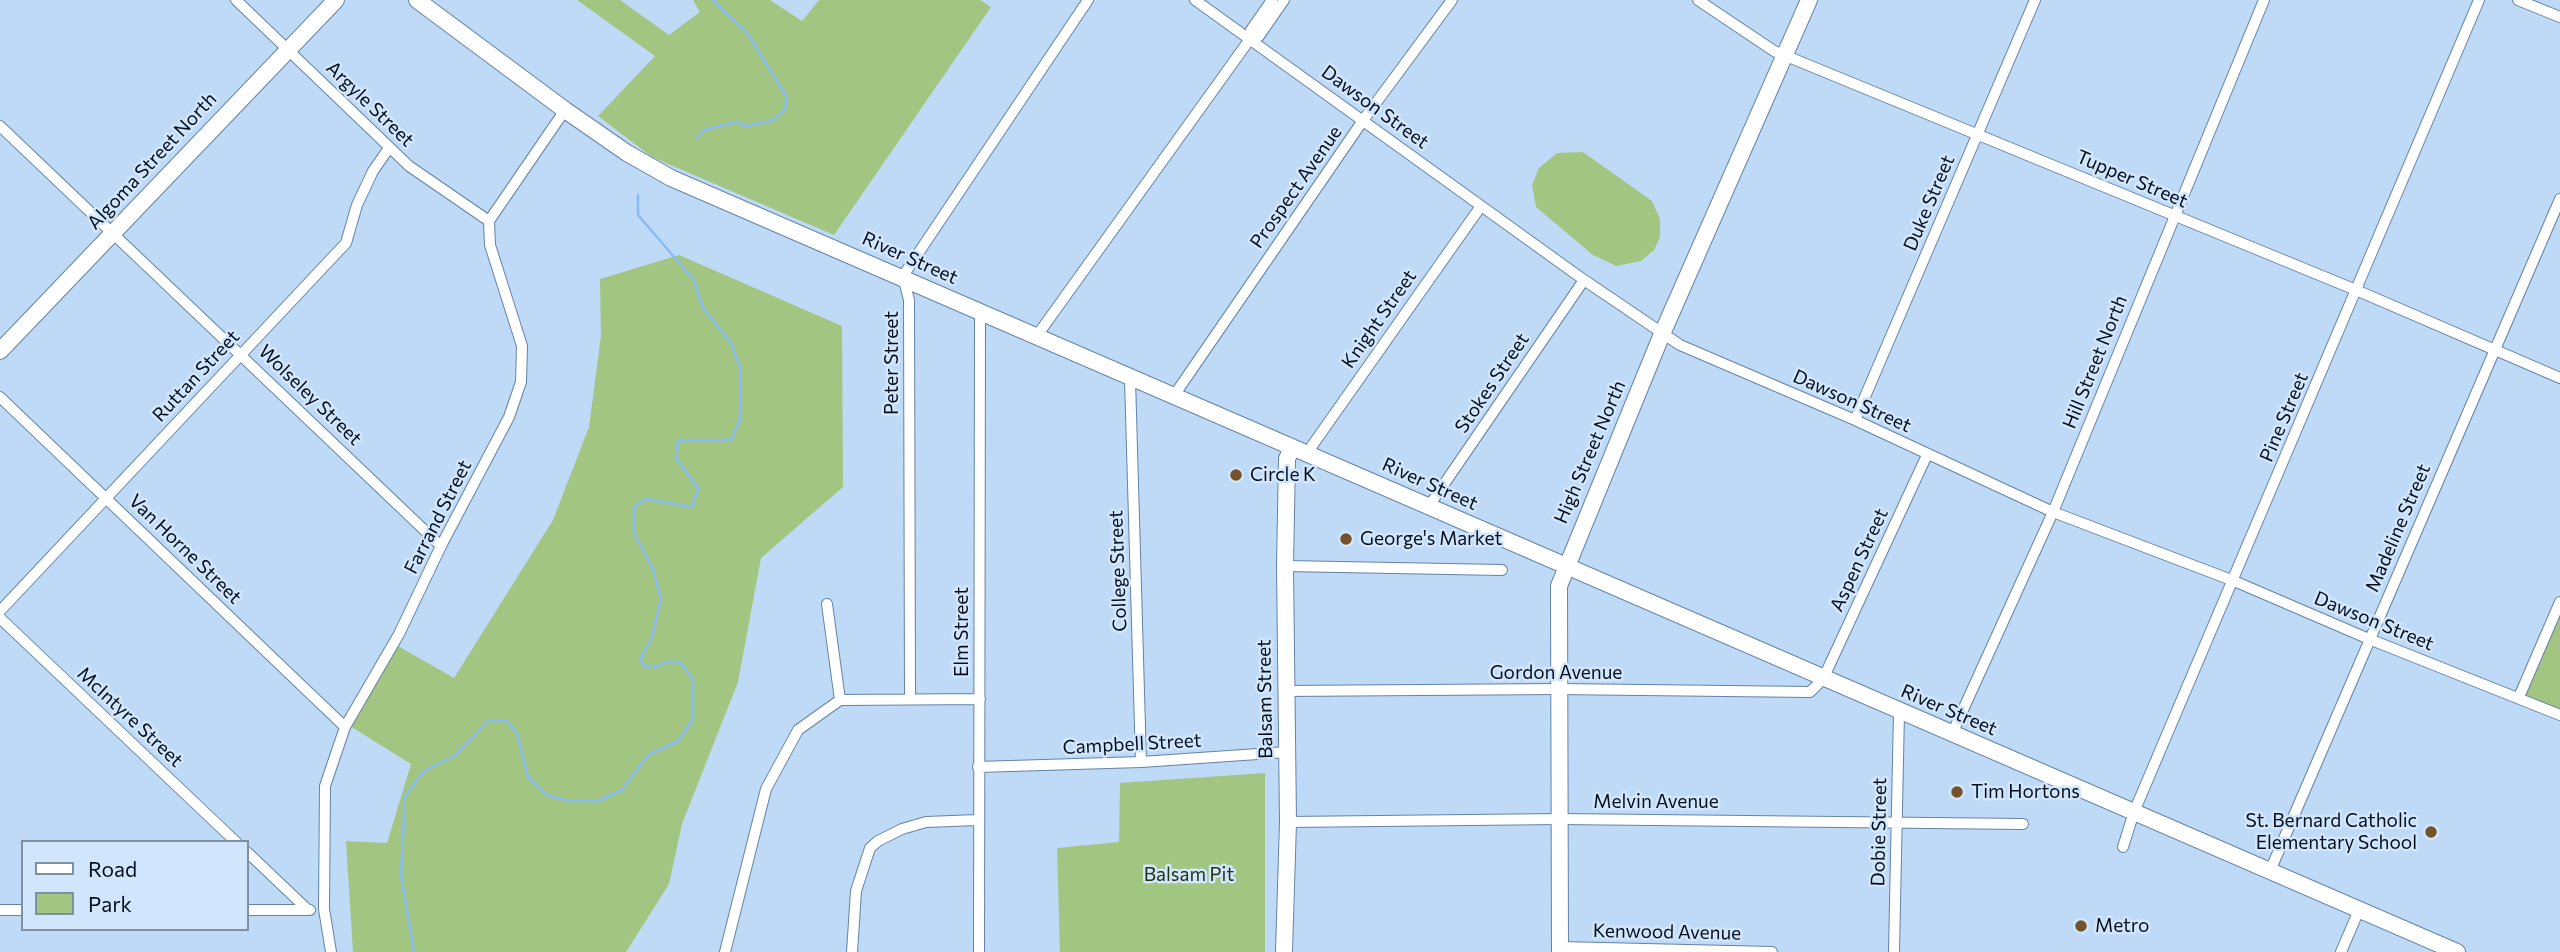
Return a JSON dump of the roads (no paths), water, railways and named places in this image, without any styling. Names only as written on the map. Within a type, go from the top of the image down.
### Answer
[{"type":"main road","name":"Algoma Street North","points":[[0,351],[336,0]]},
{"type":"main road","name":"River Street","points":[[417,0],[434,8],[565,110],[627,153],[671,178],[903,276],[1130,379],[2456,952]]},
{"type":"main road","name":"High Street North","points":[[1560,950],[1559,586],[1564,567],[1662,334],[1809,0]]},
{"type":"main road","name":"Balsam Street","points":[[1284,952],[1288,822],[1284,691],[1287,459],[1299,450]]},
{"type":"street","name":"Argyle Street","points":[[236,0],[409,166],[489,221]]},
{"type":"street","points":[[903,276],[1088,0]]},
{"type":"street","name":"Dawson Street","points":[[1195,0],[1364,119],[1584,281],[1680,345],[1855,421],[2053,512],[2234,581],[2369,639],[2519,696],[2560,715]]},
{"type":"street","points":[[1037,337],[1250,39],[1251,30],[1272,0]]},
{"type":"street","points":[[1250,39],[1259,36],[1284,0]]},
{"type":"street","name":"Prospect Avenue","points":[[1173,397],[1364,119],[1452,0]]},
{"type":"street","name":"Tupper Street","points":[[1698,0],[1763,46],[2356,290],[2560,378]]},
{"type":"street","name":"Duke Street","points":[[1855,421],[2035,0]]},
{"type":"street","name":"Hill Street North","points":[[1952,734],[2053,512],[2173,215],[2264,0]]},
{"type":"street","name":"Pine Street","points":[[2123,847],[2134,812],[2479,0]]},
{"type":"street","points":[[2518,0],[2560,17]]},
{"type":"street","points":[[489,221],[565,110]]},
{"type":"street","name":"Wolseley Street","points":[[0,126],[441,546]]},
{"type":"street","name":"Ruttan Street","points":[[0,611],[346,243],[357,205],[373,171],[389,148]]},
{"type":"street","name":"Madeline Street","points":[[2270,871],[2560,199]]},
{"type":"street","name":"Knight Street","points":[[1299,450],[1481,206]]},
{"type":"street","name":"Farrand Street","points":[[331,952],[324,909],[326,786],[345,727],[399,634],[441,546],[509,417],[521,382],[522,346],[490,245],[489,221]]},
{"type":"street","name":"Peter Street","points":[[903,276],[909,300],[910,699]]},
{"type":"street","name":"Stokes Street","points":[[1429,506],[1584,281]]},
{"type":"street","name":"Elm Street","points":[[979,952],[980,312]]},
{"type":"street","name":"College Street","points":[[1130,379],[1141,762]]},
{"type":"street","name":"Van Horne Street","points":[[0,397],[345,727]]},
{"type":"street","name":"Aspen Street","points":[[1823,680],[1927,455]]},
{"type":"street","points":[[1285,566],[1502,570]]},
{"type":"street","points":[[2519,696],[2560,602]]},
{"type":"street","points":[[827,604],[840,699]]},
{"type":"street","name":"McIntyre Street","points":[[0,618],[234,840]]},
{"type":"street","name":"Gordon Avenue","points":[[1284,691],[1810,692],[1823,680]]},
{"type":"street","points":[[725,952],[766,789],[798,730],[840,699],[979,699]]},
{"type":"street","name":"Dobie Street","points":[[1894,952],[1899,712]]},
{"type":"street","name":"Campbell Street","points":[[978,767],[1141,762],[1287,752]]},
{"type":"street","name":"Melvin Avenue","points":[[1288,822],[1560,819],[2023,824]]},
{"type":"street","points":[[852,952],[856,891],[870,848],[902,829],[926,822],[978,820]]},
{"type":"street","points":[[248,853],[308,910]]},
{"type":"street","points":[[248,910],[324,909]]},
{"type":"street","points":[[0,910],[21,910]]},
{"type":"street","points":[[2341,952],[2360,910]]},
{"type":"street","name":"Kenwood Avenue","points":[[1560,950],[1772,952]]},
{"type":"waterway","points":[[697,138],[704,130],[736,122],[747,126],[771,121],[783,112],[786,104],[786,96],[748,34],[713,0]]},
{"type":"waterway","points":[[414,952],[401,875],[405,796],[424,771],[455,755],[488,721],[507,721],[517,733],[528,777],[547,795],[569,801],[598,801],[622,790],[648,755],[678,741],[693,719],[693,679],[680,662],[666,662],[656,667],[646,667],[642,663],[641,657],[652,637],[661,599],[653,569],[634,533],[634,507],[646,499],[692,507],[698,488],[676,458],[678,440],[731,440],[740,420],[740,367],[731,343],[703,308],[694,280],[638,215],[638,195]]},
{"type":"place","name":"Circle K","points":[[1236,475]]},
{"type":"place","name":"George's Market","points":[[1346,539]]},
{"type":"place","name":"Tim Hortons","points":[[1957,792]]},
{"type":"place","name":"St. Bernard Catholic Elementary School","points":[[2431,832]]},
{"type":"place","name":"Metro","points":[[2081,926]]},
{"type":"park label","name":"Balsam Pit","points":[[1189,875]]}]
